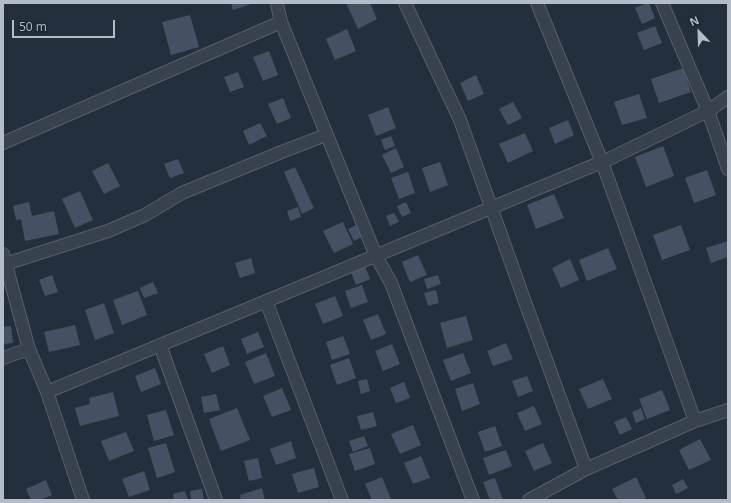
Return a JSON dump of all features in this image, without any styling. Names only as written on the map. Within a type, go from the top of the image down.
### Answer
[{"type":"street","points":[[277,3],[281,22],[326,135],[376,256],[391,283],[473,500]]},
{"type":"street","points":[[405,3],[460,120],[586,469]]},
{"type":"street","points":[[537,3],[602,162],[695,421]]},
{"type":"street","points":[[662,3],[708,111],[728,169]]},
{"type":"street","points":[[3,143],[281,22]]},
{"type":"street","points":[[47,392],[602,162],[708,111],[728,98]]},
{"type":"street","points":[[83,500],[47,392],[29,349],[4,259],[108,232],[145,215],[182,193],[326,135]]},
{"type":"street","points":[[266,301],[342,500]]},
{"type":"street","points":[[160,345],[216,500]]},
{"type":"street","points":[[3,358],[29,349]]},
{"type":"street","points":[[529,500],[586,469],[695,421],[728,410]]},
{"type":"building","points":[[231,3],[254,3],[233,10]]},
{"type":"building","points":[[346,3],[370,3],[377,19],[358,29]]},
{"type":"building","points":[[649,3],[655,18],[642,24],[635,8]]},
{"type":"building","points":[[190,15],[199,47],[171,55],[162,22]]},
{"type":"building","points":[[655,26],[662,43],[644,50],[637,33]]},
{"type":"building","points":[[347,29],[356,51],[335,60],[326,39]]},
{"type":"building","points":[[269,51],[278,75],[263,81],[253,57]]},
{"type":"building","points":[[683,68],[691,92],[659,103],[651,79]]},
{"type":"building","points":[[238,72],[244,87],[230,92],[224,77]]},
{"type":"building","points":[[476,75],[484,94],[468,101],[460,83]]},
{"type":"building","points":[[639,94],[647,118],[622,125],[614,102]]},
{"type":"building","points":[[283,98],[291,118],[277,124],[268,104]]},
{"type":"building","points":[[513,102],[522,118],[508,125],[499,109]]},
{"type":"building","points":[[388,107],[396,128],[376,136],[368,115]]},
{"type":"building","points":[[568,120],[574,135],[555,144],[549,128]]},
{"type":"building","points":[[260,123],[267,136],[249,145],[243,131]]},
{"type":"building","points":[[525,133],[533,151],[508,163],[499,144]]},
{"type":"building","points":[[391,136],[395,146],[385,150],[381,140]]},
{"type":"building","points":[[663,146],[674,176],[646,187],[635,157]]},
{"type":"building","points":[[396,148],[404,167],[391,173],[382,155]]},
{"type":"building","points":[[178,159],[184,173],[170,178],[164,164]]},
{"type":"building","points":[[440,162],[448,185],[430,192],[422,168]]},
{"type":"building","points":[[108,163],[120,186],[104,194],[92,171]]},
{"type":"building","points":[[295,167],[314,208],[302,214],[284,172]]},
{"type":"building","points":[[707,170],[716,195],[694,203],[685,178]]},
{"type":"building","points":[[408,172],[415,193],[399,199],[391,178]]},
{"type":"building","points":[[80,191],[93,220],[75,228],[62,199]]},
{"type":"building","points":[[554,194],[564,218],[536,229],[527,205]]},
{"type":"building","points":[[29,202],[32,216],[54,211],[59,234],[25,241],[21,219],[16,220],[13,206]]},
{"type":"building","points":[[406,202],[411,213],[402,217],[397,206]]},
{"type":"building","points":[[298,207],[301,217],[290,221],[287,211]]},
{"type":"building","points":[[394,213],[399,222],[390,226],[386,216]]},
{"type":"building","points":[[343,222],[353,244],[334,253],[323,231]]},
{"type":"building","points":[[358,224],[364,236],[354,241],[348,229]]},
{"type":"building","points":[[681,225],[690,250],[662,260],[653,235]]},
{"type":"building","points":[[728,241],[728,257],[711,263],[706,248]]},
{"type":"building","points":[[608,248],[617,269],[587,281],[579,260]]},
{"type":"building","points":[[418,255],[427,275],[410,282],[402,262]]},
{"type":"building","points":[[251,258],[255,273],[240,278],[235,263]]},
{"type":"building","points":[[570,259],[579,280],[561,288],[552,268]]},
{"type":"building","points":[[365,266],[370,279],[356,285],[351,272]]},
{"type":"building","points":[[52,275],[58,292],[45,296],[39,280]]},
{"type":"building","points":[[438,275],[441,284],[427,289],[424,279]]},
{"type":"building","points":[[153,282],[158,293],[144,298],[140,288]]},
{"type":"building","points":[[362,285],[368,302],[351,308],[345,291]]},
{"type":"building","points":[[436,290],[439,303],[428,306],[424,293]]},
{"type":"building","points":[[138,291],[147,315],[122,325],[113,300]]},
{"type":"building","points":[[335,296],[343,316],[323,324],[315,304]]},
{"type":"building","points":[[104,303],[114,333],[95,340],[85,310]]},
{"type":"building","points":[[378,314],[386,334],[371,340],[363,320]]},
{"type":"building","points":[[466,316],[473,340],[447,348],[440,323]]},
{"type":"building","points":[[75,325],[80,345],[49,352],[44,332]]},
{"type":"building","points":[[11,326],[13,343],[3,344],[3,327]]},
{"type":"building","points":[[258,332],[264,347],[247,354],[241,339]]},
{"type":"building","points":[[343,336],[350,354],[332,360],[326,342]]},
{"type":"building","points":[[506,343],[513,359],[493,366],[487,351]]},
{"type":"building","points":[[392,344],[400,364],[383,371],[375,351]]},
{"type":"building","points":[[223,346],[230,365],[212,373],[204,354]]},
{"type":"building","points":[[266,353],[275,376],[254,384],[245,362]]},
{"type":"building","points":[[463,353],[471,373],[451,381],[443,360]]},
{"type":"building","points":[[349,358],[356,378],[337,385],[330,365]]},
{"type":"building","points":[[155,368],[161,384],[141,392],[135,376]]},
{"type":"building","points":[[527,376],[533,391],[518,397],[512,381]]},
{"type":"building","points":[[367,379],[370,391],[361,394],[358,381]]},
{"type":"building","points":[[603,379],[612,399],[588,409],[579,389]]},
{"type":"building","points":[[404,382],[410,398],[396,403],[390,388]]},
{"type":"building","points":[[473,383],[480,404],[462,411],[455,389]]},
{"type":"building","points":[[282,388],[291,410],[272,417],[263,396]]},
{"type":"building","points":[[662,390],[670,410],[647,419],[639,399]]},
{"type":"building","points":[[113,392],[119,416],[80,426],[75,408],[90,404],[89,398]]},
{"type":"building","points":[[216,394],[220,410],[204,413],[201,397]]},
{"type":"building","points":[[534,406],[542,424],[525,431],[517,413]]},
{"type":"building","points":[[237,408],[250,440],[221,451],[209,419]]},
{"type":"building","points":[[641,408],[645,419],[636,423],[632,412]]},
{"type":"building","points":[[166,410],[174,435],[154,441],[147,415]]},
{"type":"building","points":[[373,412],[377,426],[361,430],[357,416]]},
{"type":"building","points":[[626,417],[632,429],[620,435],[614,422]]},
{"type":"building","points":[[413,425],[421,445],[400,454],[391,434]]},
{"type":"building","points":[[495,426],[502,446],[485,452],[478,432]]},
{"type":"building","points":[[126,432],[134,451],[109,461],[101,441]]},
{"type":"building","points":[[364,436],[368,446],[353,452],[349,441]]},
{"type":"building","points":[[700,439],[711,460],[689,470],[679,450]]},
{"type":"building","points":[[291,441],[296,458],[276,465],[270,449]]},
{"type":"building","points":[[166,443],[175,472],[157,478],[148,448]]},
{"type":"building","points":[[543,443],[552,463],[534,471],[525,451]]},
{"type":"building","points":[[370,448],[375,464],[355,471],[349,454]]},
{"type":"building","points":[[506,450],[512,466],[489,475],[483,458]]},
{"type":"building","points":[[421,456],[430,478],[413,484],[404,463]]},
{"type":"building","points":[[258,458],[262,478],[249,481],[244,461]]},
{"type":"building","points":[[314,468],[319,487],[298,493],[292,474]]},
{"type":"building","points":[[144,471],[150,490],[129,497],[122,479]]},
{"type":"building","points":[[382,477],[391,499],[372,500],[365,484]]},
{"type":"building","points":[[636,477],[646,498],[642,500],[618,500],[612,489]]},
{"type":"building","points":[[495,478],[503,500],[490,500],[483,482]]},
{"type":"building","points":[[683,479],[688,488],[676,494],[672,485]]},
{"type":"building","points":[[46,480],[52,495],[40,500],[31,500],[26,489]]},
{"type":"building","points":[[262,488],[265,500],[241,500],[240,495]]},
{"type":"building","points":[[202,489],[204,500],[191,500],[190,491]]},
{"type":"building","points":[[185,491],[188,500],[174,500],[173,494]]}]
